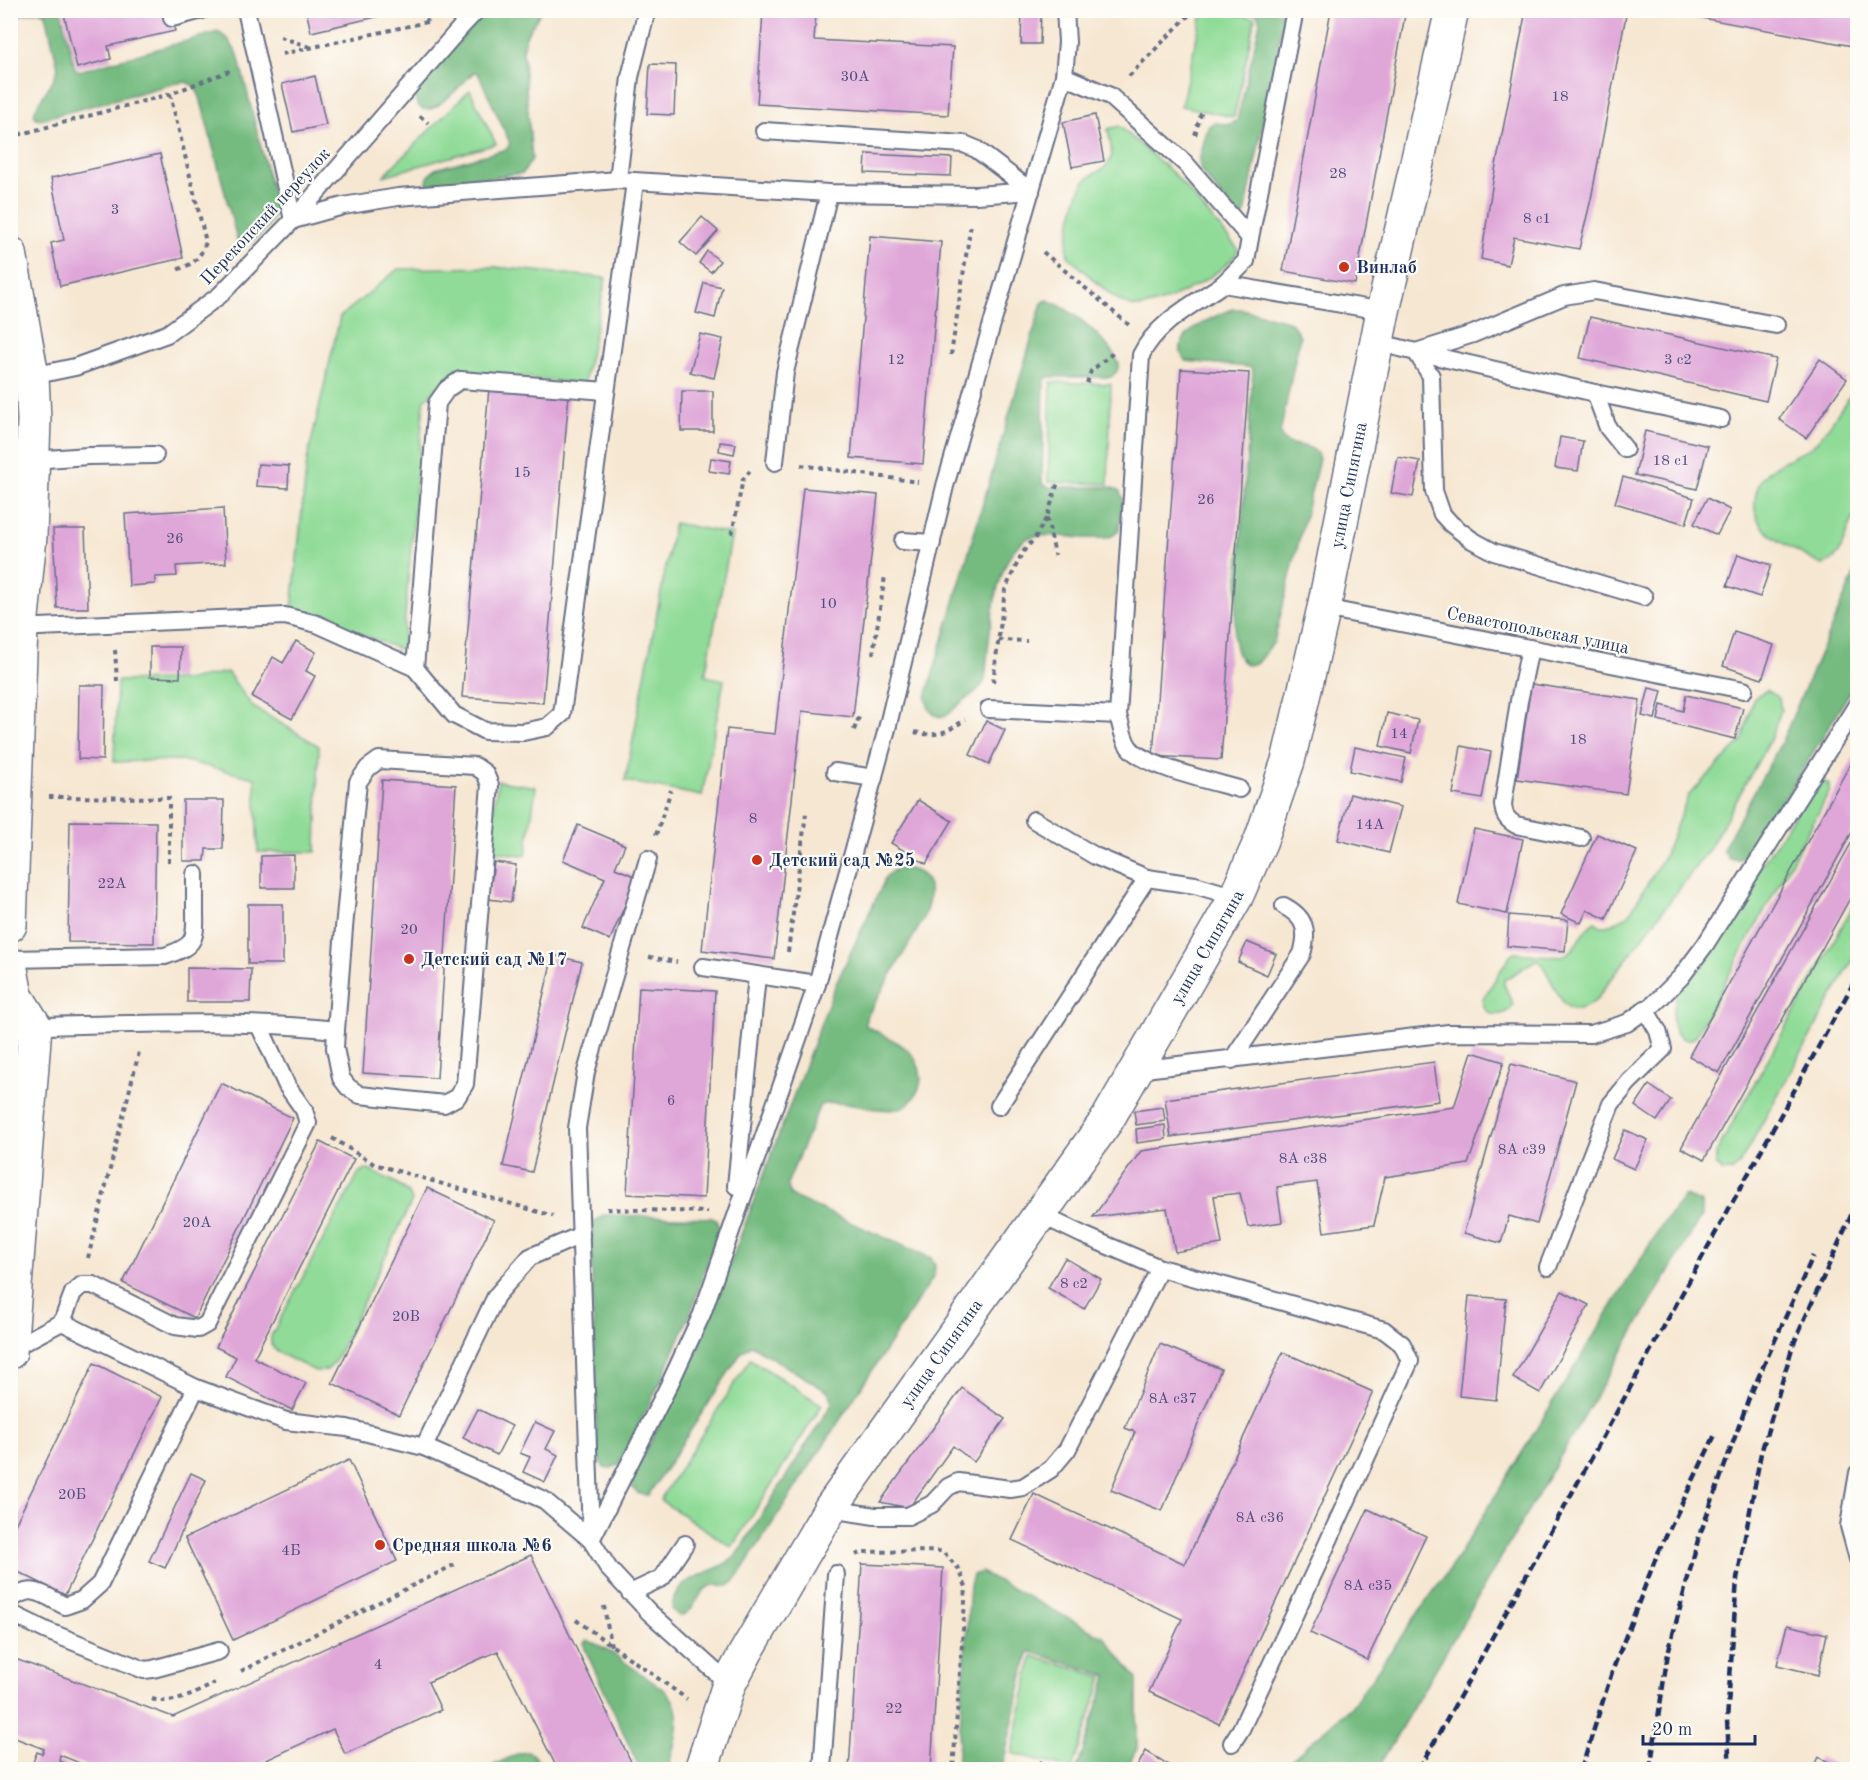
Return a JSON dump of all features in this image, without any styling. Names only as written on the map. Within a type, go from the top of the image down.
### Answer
[{"type":"street","name":"улица Сипягина","points":[[700,1770],[729,1684],[830,1509],[1107,1120],[1236,897],[1266,828],[1288,761],[1324,608],[1376,342],[1452,10]]},
{"type":"street","points":[[10,252],[21,303],[32,376],[34,420],[30,537],[16,628],[10,925]]},
{"type":"street","points":[[10,964],[13,996],[35,1026],[15,1222],[11,1350]]},
{"type":"lane","points":[[172,18],[202,10]]},
{"type":"lane","points":[[246,10],[293,220],[343,206],[398,197],[618,180],[829,194],[976,195],[1031,191]]},
{"type":"lane","name":"Перекопский переулок","points":[[32,376],[75,367],[167,334],[232,284],[293,220],[477,10]]},
{"type":"lane","points":[[618,180],[630,77],[647,10]]},
{"type":"lane","points":[[591,1540],[702,1314],[817,984],[888,725],[945,486],[1064,76],[1065,10]]},
{"type":"lane","points":[[1239,789],[1156,765],[1143,758],[1129,747],[1118,715],[1140,364],[1141,355],[1148,341],[1178,315],[1223,284],[1246,261],[1295,10]]},
{"type":"lane","points":[[1064,76],[1110,96],[1186,164],[1250,238]]},
{"type":"lane","points":[[764,131],[964,144],[976,149],[1031,191]]},
{"type":"lane","points":[[16,628],[285,616],[317,624],[415,669],[454,715],[484,731],[523,732],[547,727],[562,714],[635,182]]},
{"type":"lane","points":[[775,462],[785,372],[829,194]]},
{"type":"lane","points":[[1223,284],[1383,311]]},
{"type":"lane","points":[[1416,352],[1473,334],[1564,296],[1594,291],[1776,326]]},
{"type":"lane","points":[[1376,342],[1595,393],[1721,419]]},
{"type":"lane","points":[[1416,352],[1431,375],[1434,491],[1442,514],[1451,524],[1472,540],[1494,552],[1644,597]]},
{"type":"lane","points":[[415,669],[437,403],[447,389],[460,380],[606,392]]},
{"type":"lane","points":[[1595,393],[1608,428],[1625,449]]},
{"type":"lane","points":[[33,460],[155,455]]},
{"type":"lane","points":[[903,541],[932,543]]},
{"type":"lane","name":"Севастопольская улица","points":[[1324,608],[1744,690]]},
{"type":"lane","points":[[1530,648],[1503,804],[1504,814],[1507,820],[1516,825],[1581,838]]},
{"type":"lane","points":[[1137,1070],[1449,1033],[1591,1034],[1627,1023],[1666,993],[1682,977],[1705,945],[1857,703]]},
{"type":"lane","points":[[989,708],[1118,715]]},
{"type":"lane","points":[[380,760],[475,766],[485,773],[490,785],[465,1084],[457,1097],[444,1104],[360,1095],[348,1087],[341,1078],[335,1048],[336,1030],[358,782],[368,768],[380,760]]},
{"type":"lane","points":[[835,772],[874,778]]},
{"type":"lane","points":[[1034,820],[1095,856],[1147,878],[1202,886],[1236,897]]},
{"type":"lane","points":[[591,1540],[577,1128],[586,1072],[648,859]]},
{"type":"lane","points":[[10,959],[165,956],[185,948],[195,934],[195,874]]},
{"type":"lane","points":[[999,1106],[1147,878]]},
{"type":"lane","points":[[1232,1060],[1302,954],[1306,942],[1305,928],[1299,914],[1284,906]]},
{"type":"lane","points":[[703,967],[817,984]]},
{"type":"lane","points":[[736,1186],[756,976]]},
{"type":"lane","points":[[1548,1267],[1611,1104],[1629,1082],[1663,1049],[1658,1031],[1646,1009]]},
{"type":"lane","points":[[35,1026],[146,1023],[292,1025],[336,1030]]},
{"type":"lane","points":[[11,1350],[62,1322],[74,1293],[82,1285],[93,1285],[175,1326],[198,1329],[207,1324],[308,1123],[304,1110],[288,1086],[259,1025]]},
{"type":"lane","points":[[1039,1214],[1160,1268],[1384,1330],[1402,1344],[1410,1361],[1299,1605],[1241,1729],[1232,1743]]},
{"type":"lane","points":[[424,1447],[496,1296],[530,1257],[580,1222]]},
{"type":"lane","points":[[830,1509],[875,1516],[908,1516],[932,1504],[948,1487],[958,1482],[1010,1489],[1023,1487],[1051,1469],[1067,1450],[1160,1268]]},
{"type":"lane","points":[[62,1322],[196,1388],[286,1421],[347,1428],[424,1447],[544,1500],[591,1540],[609,1569],[665,1628],[712,1666],[729,1684]]},
{"type":"lane","points":[[10,1601],[20,1593],[32,1590],[65,1606],[82,1600],[100,1584],[196,1388]]},
{"type":"lane","points":[[1857,1473],[1849,1526],[1857,1558]]},
{"type":"lane","points":[[630,1593],[662,1578],[685,1544]]},
{"type":"lane","points":[[822,1770],[836,1574]]},
{"type":"lane","points":[[10,1613],[144,1670],[219,1651]]},
{"type":"path","points":[[424,10],[427,22]]},
{"type":"path","points":[[1110,96],[1194,10]]},
{"type":"path","points":[[10,136],[170,94],[256,60],[427,22],[461,27]]},
{"type":"path","points":[[170,94],[206,242],[201,254],[193,264],[174,271]]},
{"type":"path","points":[[950,365],[957,306],[976,195]]},
{"type":"path","points":[[1020,228],[1049,259],[1148,341]]},
{"type":"path","points":[[732,534],[743,479],[761,460],[945,486]]},
{"type":"path","points":[[888,725],[927,735],[942,734],[952,730],[966,718],[989,708],[1005,590],[1022,553],[1035,538],[1047,517],[1058,482]]},
{"type":"path","points":[[1047,517],[1055,555]]},
{"type":"path","points":[[873,655],[885,576]]},
{"type":"path","points":[[998,640],[1027,641]]},
{"type":"path","points":[[648,859],[671,790]]},
{"type":"path","points":[[45,797],[169,798],[169,871]]},
{"type":"path","points":[[784,980],[806,813]]},
{"type":"path","points":[[82,1285],[146,1023]]},
{"type":"path","points":[[308,1123],[374,1164],[580,1222],[736,1213]]},
{"type":"path","points":[[836,1574],[848,1559],[861,1552],[942,1551],[959,1569],[966,1587],[953,1770]]},
{"type":"path","points":[[576,1620],[691,1701]]},
{"type":"path","points":[[1037,1770],[1042,1761]]},
{"type":"green space","points":[[1203,10],[1255,18],[1234,117],[1181,106]]},
{"type":"green space","points":[[10,11],[38,11],[11,17]]},
{"type":"green space","points":[[38,11],[61,11],[75,69],[79,71],[218,32],[228,39],[238,55],[276,208],[268,226],[259,236],[242,247],[238,243],[200,97],[194,86],[186,82],[176,83],[42,119],[36,118],[34,114],[36,108],[58,68],[46,14]]},
{"type":"green space","points":[[489,11],[541,11],[526,36],[523,51],[532,159],[523,173],[431,186],[427,182],[428,177],[435,169],[507,149],[510,143],[478,73],[474,72],[451,95],[432,108],[424,110],[418,105],[414,94],[467,32]]},
{"type":"green space","points":[[1244,11],[1285,11],[1245,214],[1240,217],[1201,172],[1199,161],[1208,127],[1213,123],[1230,124],[1237,121],[1260,22],[1258,15]]},
{"type":"green space","points":[[470,90],[496,144],[383,176]]},
{"type":"green space","points":[[1119,126],[1175,175],[1238,249],[1233,258],[1210,277],[1177,295],[1147,306],[1137,307],[1120,301],[1068,256],[1070,228],[1079,193],[1087,179],[1109,162],[1112,151],[1108,129]]},
{"type":"green space","points":[[494,267],[606,278],[584,384],[455,370],[424,401],[402,650],[292,609],[307,460],[340,317],[398,269]]},
{"type":"green space","points":[[1047,300],[1068,311],[1088,326],[1106,344],[1119,363],[1117,371],[1111,377],[1048,377],[1044,381],[1042,483],[1048,487],[1110,487],[1119,490],[1123,499],[1119,530],[1116,534],[1104,538],[1041,535],[1021,543],[1010,557],[1001,576],[995,598],[985,680],[949,714],[938,716],[930,709],[926,697],[1042,303]]},
{"type":"green space","points":[[1232,309],[1242,309],[1291,322],[1300,336],[1280,433],[1288,443],[1312,449],[1319,459],[1274,642],[1257,663],[1247,665],[1236,650],[1234,638],[1253,371],[1249,367],[1186,361],[1181,352],[1186,336],[1194,329]]},
{"type":"green space","points":[[1051,382],[1111,384],[1108,484],[1048,482]]},
{"type":"green space","points":[[1857,393],[1857,508],[1839,553],[1833,560],[1823,565],[1780,541],[1764,528],[1755,511],[1755,497],[1759,483],[1765,475],[1775,466],[1812,446],[1851,394]]},
{"type":"green space","points":[[674,523],[732,534],[705,676],[724,680],[702,796],[625,781]]},
{"type":"green space","points":[[1857,568],[1857,680],[1754,850],[1744,859],[1729,859],[1723,851],[1725,845],[1782,741]]},
{"type":"green space","points":[[227,672],[253,707],[319,746],[316,852],[258,852],[255,778],[181,760],[114,762],[117,681],[189,680]]},
{"type":"green space","points":[[1767,690],[1779,698],[1781,710],[1771,738],[1709,849],[1595,1001],[1580,1009],[1568,1007],[1564,1004],[1540,961],[1536,960],[1504,980],[1513,1005],[1509,1010],[1495,1014],[1486,1010],[1483,999],[1511,954],[1562,957],[1595,922],[1601,926],[1607,926],[1628,916],[1665,855],[1688,796],[1742,741],[1753,700]]},
{"type":"green space","points":[[1819,778],[1829,785],[1829,793],[1695,1037],[1684,1039],[1674,1029],[1672,1016],[1678,991]]},
{"type":"green space","points":[[498,781],[536,787],[526,856],[487,850]]},
{"type":"green space","points":[[904,868],[922,875],[926,880],[929,887],[928,902],[923,920],[866,1018],[866,1026],[901,1045],[914,1058],[919,1066],[921,1077],[919,1088],[908,1104],[898,1109],[873,1109],[832,1103],[820,1105],[787,1184],[791,1196],[931,1258],[935,1265],[934,1276],[734,1582],[728,1586],[708,1587],[690,1610],[679,1616],[672,1610],[674,1598],[679,1589],[696,1577],[735,1557],[832,1404],[830,1393],[751,1345],[741,1353],[648,1495],[639,1494],[631,1486],[631,1480],[681,1382],[708,1322],[835,986],[887,875],[894,870]]},
{"type":"green space","points":[[1857,899],[1857,952],[1739,1165],[1731,1171],[1722,1171],[1716,1164],[1716,1153]]},
{"type":"green space","points":[[366,1169],[399,1185],[412,1201],[334,1363],[327,1370],[315,1371],[277,1352],[271,1344],[271,1336],[359,1173]]},
{"type":"green space","points":[[1685,1196],[1702,1203],[1702,1215],[1377,1769],[1281,1769],[1351,1707],[1456,1560],[1663,1223]]},
{"type":"green space","points":[[604,1215],[712,1218],[716,1220],[719,1227],[692,1309],[663,1377],[619,1464],[610,1469],[604,1468],[597,1452],[591,1234],[592,1223]]},
{"type":"green space","points":[[750,1359],[822,1405],[732,1547],[660,1500]]},
{"type":"green space","points":[[981,1572],[1104,1637],[1137,1679],[1137,1749],[1125,1769],[1077,1769],[1107,1677],[1031,1652],[1028,1653],[1002,1769],[957,1769],[970,1586],[973,1575]]},
{"type":"green space","points":[[587,1640],[606,1649],[667,1692],[673,1701],[678,1719],[676,1739],[668,1769],[640,1769],[585,1649],[584,1643]]},
{"type":"green space","points":[[1032,1656],[1103,1677],[1072,1769],[1012,1753]]},
{"type":"green space","points":[[529,1752],[535,1756],[543,1769],[486,1769],[519,1753]]},
{"type":"building","points":[[63,10],[170,10],[175,31],[108,46],[111,59],[77,68]]},
{"type":"building","points":[[306,10],[402,10],[402,11],[311,32]]},
{"type":"building","points":[[1022,10],[1041,10],[1040,44],[1021,44]]},
{"type":"building","points":[[1331,10],[1406,10],[1355,284],[1283,271]]},
{"type":"building","points":[[1526,10],[1627,10],[1591,199],[1579,249],[1514,237],[1508,265],[1481,259],[1493,181]]},
{"type":"building","points":[[1675,10],[1858,10],[1858,47],[1675,13]]},
{"type":"building","points":[[763,11],[816,14],[814,40],[953,47],[948,115],[757,104]]},
{"type":"building","points":[[650,64],[676,65],[674,115],[647,114]]},
{"type":"building","points":[[315,76],[326,125],[293,132],[282,84]]},
{"type":"building","points":[[1095,115],[1104,161],[1072,167],[1063,122]]},
{"type":"building","points":[[160,154],[183,258],[60,286],[51,243],[64,240],[51,178]]},
{"type":"building","points":[[866,154],[952,158],[951,176],[865,173]]},
{"type":"building","points":[[702,217],[718,231],[696,256],[680,242]]},
{"type":"building","points":[[870,236],[941,242],[923,464],[851,458]]},
{"type":"building","points":[[707,251],[720,261],[711,272],[699,263]]},
{"type":"building","points":[[704,283],[722,287],[715,318],[696,313]]},
{"type":"building","points":[[1590,317],[1776,359],[1766,401],[1580,358]]},
{"type":"building","points":[[700,334],[723,339],[714,378],[690,372]]},
{"type":"building","points":[[1820,359],[1847,379],[1806,438],[1779,419]]},
{"type":"building","points":[[1181,369],[1249,373],[1221,760],[1153,756]]},
{"type":"building","points":[[489,388],[569,394],[543,703],[462,697]]},
{"type":"building","points":[[682,391],[713,391],[713,431],[681,431]]},
{"type":"building","points":[[1645,431],[1708,446],[1697,489],[1635,475]]},
{"type":"building","points":[[1560,437],[1583,441],[1578,471],[1555,468]]},
{"type":"building","points":[[720,442],[736,444],[734,454],[719,451]]},
{"type":"building","points":[[1398,457],[1420,461],[1413,497],[1391,493]]},
{"type":"building","points":[[711,458],[731,461],[729,474],[709,471]]},
{"type":"building","points":[[258,464],[289,466],[288,488],[256,486]]},
{"type":"building","points":[[1623,477],[1694,498],[1686,524],[1615,503]]},
{"type":"building","points":[[803,488],[878,495],[853,717],[802,711],[774,959],[702,950],[727,729],[775,734]]},
{"type":"building","points":[[1707,498],[1730,510],[1717,535],[1694,524]]},
{"type":"building","points":[[223,508],[226,563],[176,566],[177,576],[155,577],[155,584],[129,586],[125,514]]},
{"type":"building","points":[[53,529],[85,529],[88,608],[57,608]]},
{"type":"building","points":[[1738,554],[1771,565],[1760,597],[1727,586]]},
{"type":"building","points":[[1734,632],[1774,645],[1762,679],[1723,666]]},
{"type":"building","points":[[296,641],[316,652],[306,671],[315,676],[292,719],[252,697],[273,657],[283,663]]},
{"type":"building","points":[[150,647],[181,647],[180,678],[150,677]]},
{"type":"building","points":[[1531,684],[1640,700],[1626,794],[1517,779]]},
{"type":"building","points":[[79,685],[104,685],[103,760],[78,759]]},
{"type":"building","points":[[1649,688],[1662,691],[1655,719],[1642,716]]},
{"type":"building","points":[[1686,695],[1743,708],[1735,739],[1658,720],[1661,705],[1683,711]]},
{"type":"building","points":[[1387,713],[1418,720],[1411,753],[1380,746]]},
{"type":"building","points":[[986,721],[1005,730],[989,764],[970,755]]},
{"type":"building","points":[[1461,746],[1491,752],[1482,799],[1453,794]]},
{"type":"building","points":[[1355,747],[1406,758],[1401,782],[1350,771]]},
{"type":"building","points":[[1858,750],[1858,821],[1719,1073],[1689,1056]]},
{"type":"building","points":[[382,780],[456,785],[437,1078],[363,1073]]},
{"type":"building","points":[[1350,794],[1401,807],[1389,853],[1338,840]]},
{"type":"building","points":[[183,800],[224,800],[223,849],[206,849],[205,861],[183,861]]},
{"type":"building","points":[[918,800],[952,821],[926,864],[891,843]]},
{"type":"building","points":[[70,821],[156,822],[154,943],[68,942]]},
{"type":"building","points":[[578,825],[625,845],[615,868],[637,877],[610,940],[583,928],[605,878],[563,860]]},
{"type":"building","points":[[1474,829],[1523,839],[1507,914],[1458,904]]},
{"type":"building","points":[[1858,831],[1858,884],[1704,1160],[1681,1148]]},
{"type":"building","points":[[1597,834],[1637,851],[1606,919],[1587,910],[1581,923],[1561,914]]},
{"type":"building","points":[[294,855],[294,888],[261,888],[261,856]]},
{"type":"building","points":[[494,862],[516,865],[511,902],[489,899]]},
{"type":"building","points":[[248,904],[283,904],[283,964],[248,964]]},
{"type":"building","points":[[1509,915],[1568,920],[1565,951],[1507,946]]},
{"type":"building","points":[[1247,942],[1276,954],[1267,975],[1238,962]]},
{"type":"building","points":[[553,955],[582,962],[532,1172],[503,1166]]},
{"type":"building","points":[[187,968],[251,969],[250,1002],[187,1002]]},
{"type":"building","points":[[639,987],[715,991],[704,1198],[627,1194]]},
{"type":"building","points":[[1472,1052],[1504,1062],[1468,1164],[1385,1177],[1374,1225],[1324,1232],[1317,1182],[1277,1187],[1282,1222],[1248,1227],[1240,1193],[1214,1196],[1222,1244],[1175,1252],[1167,1208],[1093,1217],[1141,1151],[1454,1107]]},
{"type":"building","points":[[1434,1062],[1439,1101],[1171,1137],[1165,1099]]},
{"type":"building","points":[[1511,1064],[1576,1081],[1537,1224],[1509,1216],[1501,1243],[1464,1233]]},
{"type":"building","points":[[221,1083],[293,1118],[195,1318],[123,1283]]},
{"type":"building","points":[[1649,1085],[1671,1100],[1657,1121],[1635,1106]]},
{"type":"building","points":[[1163,1107],[1165,1121],[1136,1125],[1134,1111]]},
{"type":"building","points":[[1165,1125],[1166,1139],[1137,1143],[1136,1129]]},
{"type":"building","points":[[1625,1130],[1648,1140],[1634,1169],[1612,1159]]},
{"type":"building","points":[[320,1142],[354,1159],[254,1358],[306,1383],[292,1410],[226,1377],[236,1357],[216,1347]]},
{"type":"building","points":[[427,1188],[494,1220],[399,1415],[332,1383]]},
{"type":"building","points":[[1065,1258],[1101,1279],[1084,1309],[1048,1288]]},
{"type":"building","points":[[1562,1291],[1589,1305],[1540,1393],[1513,1378]]},
{"type":"building","points":[[1469,1296],[1506,1299],[1496,1400],[1459,1396]]},
{"type":"building","points":[[1160,1344],[1221,1369],[1162,1511],[1111,1490],[1135,1432],[1125,1428]]},
{"type":"building","points":[[1283,1352],[1373,1392],[1219,1724],[1149,1692],[1182,1619],[1012,1540],[1034,1494],[1185,1564]]},
{"type":"building","points":[[94,1363],[162,1397],[65,1595],[10,1568],[10,1535]]},
{"type":"building","points":[[962,1388],[1005,1419],[974,1462],[953,1446],[909,1508],[880,1502]]},
{"type":"building","points":[[478,1409],[512,1426],[497,1455],[463,1438]]},
{"type":"building","points":[[535,1422],[555,1431],[546,1449],[558,1455],[545,1482],[523,1472],[530,1457],[520,1453]]},
{"type":"building","points":[[349,1460],[397,1561],[233,1640],[185,1538]]},
{"type":"building","points":[[191,1473],[206,1480],[165,1568],[149,1561]]},
{"type":"building","points":[[1368,1509],[1426,1536],[1367,1660],[1310,1633]]},
{"type":"building","points":[[531,1555],[635,1770],[558,1770],[498,1651],[428,1682],[441,1710],[345,1754],[333,1729],[262,1762],[266,1770],[97,1770],[60,1755],[59,1761],[75,1768],[74,1770],[30,1770],[37,1752],[42,1754],[44,1749],[10,1736],[10,1657],[173,1717]]},
{"type":"building","points":[[862,1564],[943,1568],[931,1770],[849,1770]]},
{"type":"building","points":[[1787,1625],[1827,1634],[1818,1675],[1777,1665]]},
{"type":"building","points":[[1146,1751],[1177,1770],[1135,1770]]},
{"type":"building","points":[[1819,1757],[1844,1770],[1813,1770]]},
{"type":"railway","points":[[1419,1770],[1858,975]]},
{"type":"railway","points":[[1730,1770],[1727,1720],[1737,1579],[1761,1453],[1793,1345],[1858,1200]]},
{"type":"railway","points":[[1650,1770],[1668,1653],[1698,1540],[1749,1398],[1813,1256]]},
{"type":"railway","points":[[1581,1770],[1613,1669],[1657,1555],[1715,1435]]},
{"type":"place","name":"Винлаб","points":[[1344,267]]},
{"type":"place","name":"Детский сад №25","points":[[757,860]]},
{"type":"place","name":"Детский сад №17","points":[[409,959]]},
{"type":"place","name":"Средняя школа №6","points":[[380,1545]]}]
